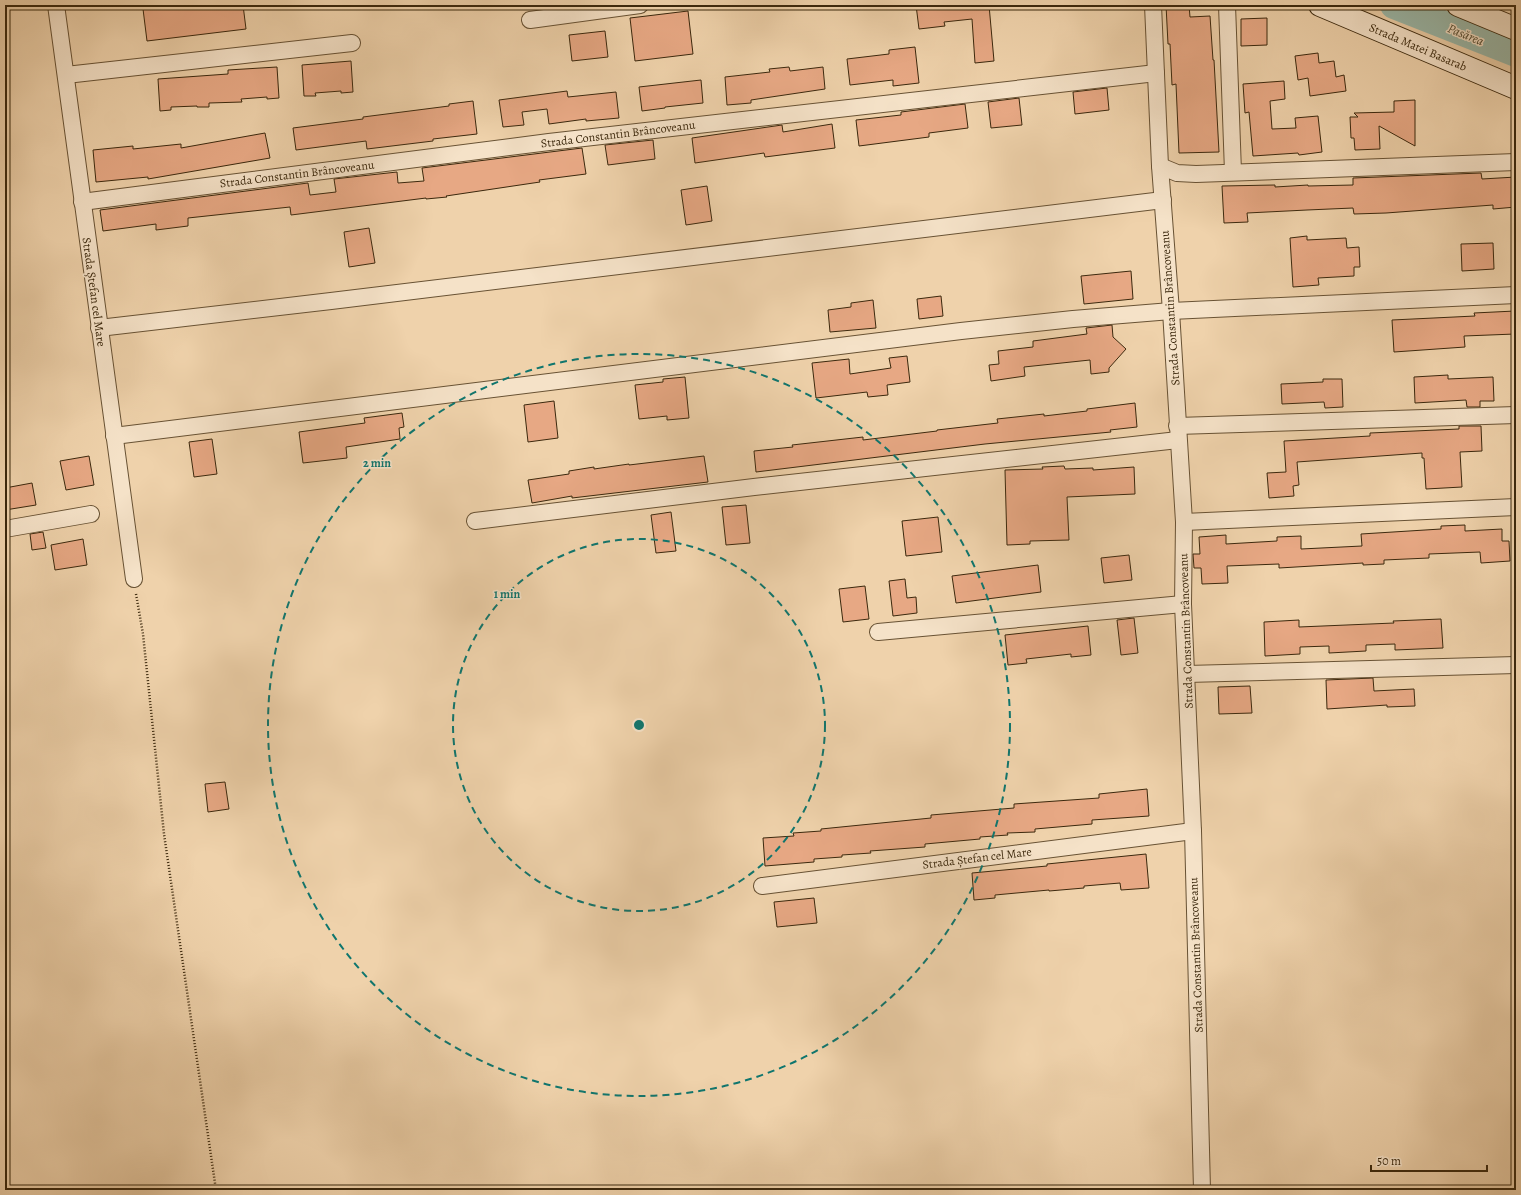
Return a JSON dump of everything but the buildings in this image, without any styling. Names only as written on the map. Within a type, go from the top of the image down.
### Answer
[{"type":"street","name":"Strada Ștefan cel Mare","points":[[56,5],[134,579]]},
{"type":"street","points":[[530,20],[640,5]]},
{"type":"street","name":"Strada Constantin Brâncoveanu","points":[[1153,5],[1160,166],[1171,311],[1184,522],[1183,604],[1193,831],[1202,1190]]},
{"type":"street","points":[[1227,5],[1233,172]]},
{"type":"street","name":"Strada Matei Basarab","points":[[1320,5],[1516,88]]},
{"type":"street","points":[[1458,5],[1516,28]]},
{"type":"street","points":[[66,75],[352,43]]},
{"type":"street","name":"Strada Constantin Brâncoveanu","points":[[82,202],[541,143],[1156,73]]},
{"type":"street","points":[[1160,166],[1177,173],[1516,162]]},
{"type":"street","points":[[99,328],[1163,200]]},
{"type":"street","points":[[114,436],[961,331],[1073,319],[1171,311],[1516,295]]},
{"type":"street","points":[[475,521],[1178,433],[1516,415]]},
{"type":"street","points":[[1184,522],[1516,507]]},
{"type":"street","points":[[5,529],[91,514]]},
{"type":"street","points":[[878,632],[1183,604]]},
{"type":"street","points":[[1187,674],[1516,665]]},
{"type":"street","name":"Strada Ștefan cel Mare","points":[[762,886],[1193,831]]},
{"type":"path","points":[[134,579],[143,634],[164,834],[216,1190]]},
{"type":"waterway","name":"Pasărea","points":[[1394,5],[1516,53]]}]
